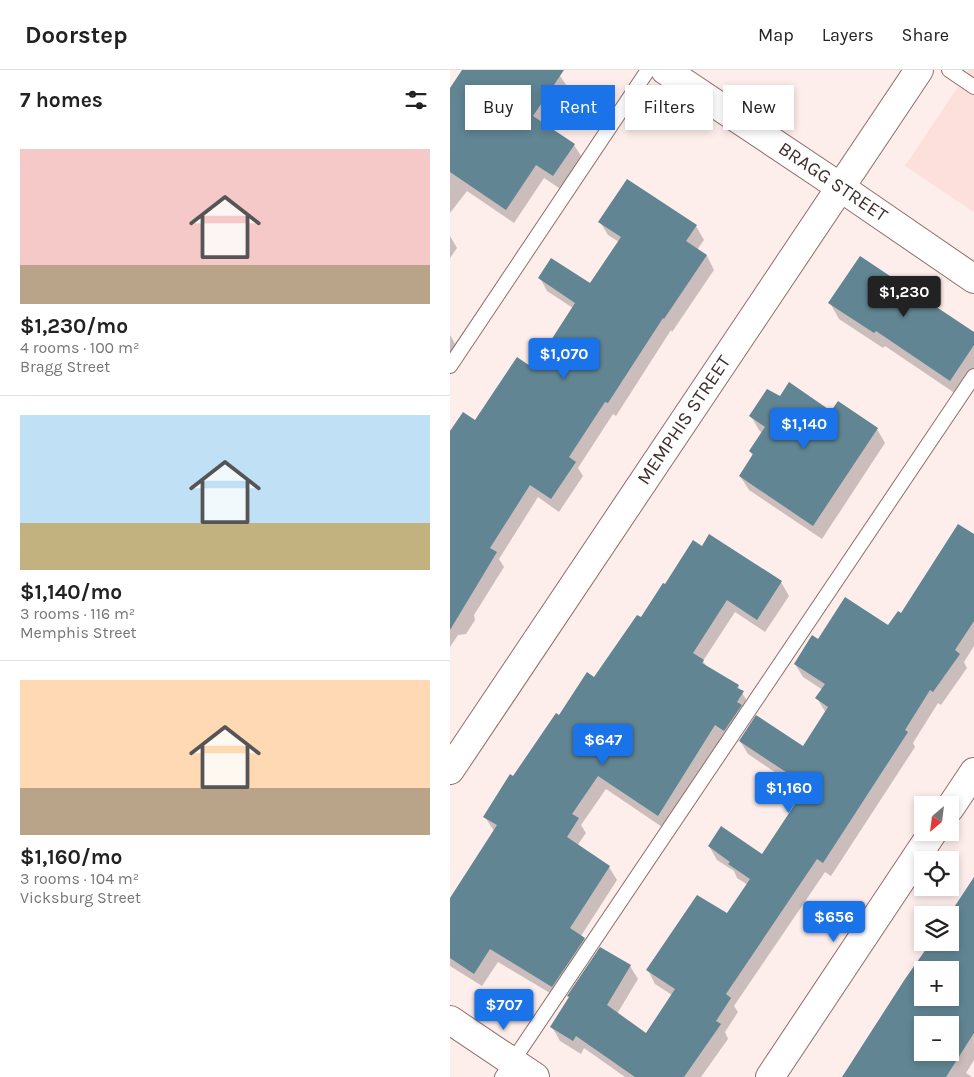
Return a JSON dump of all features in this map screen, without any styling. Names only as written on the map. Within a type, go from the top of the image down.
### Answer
[{"type":"street","name":"BRAGG STREET","points":[[665,70],[974,279]]},
{"type":"street","name":"MEMPHIS STREET","points":[[450,770],[919,70]]},
{"type":"street","points":[[958,796],[974,772]]},
{"type":"street","points":[[770,1077],[927,841]]},
{"type":"street","points":[[450,1020],[507,1069],[535,1077]]},
{"type":"lane","points":[[450,366],[648,70]]},
{"type":"lane","points":[[949,70],[974,87]]},
{"type":"lane","points":[[507,1069],[974,376]]},
{"type":"shaded area","points":[[969,70],[974,70],[974,212],[905,166]]},
{"type":"building","points":[[462,70],[564,70],[554,85],[541,85],[541,104],[533,116],[541,121],[541,130],[554,130],[575,144],[553,176],[536,165],[506,210],[450,172],[450,88]]},
{"type":"building","points":[[627,179],[697,225],[686,241],[707,255],[663,318],[608,403],[605,402],[569,457],[576,462],[551,499],[530,485],[490,548],[497,552],[450,630],[450,431],[463,412],[475,420],[517,357],[533,368],[575,303],[538,278],[551,258],[590,283],[621,237],[598,222]]},
{"type":"building","points":[[860,256],[974,332],[974,345],[950,381],[876,331],[874,333],[828,303]]},
{"type":"building","points":[[789,382],[831,411],[838,401],[878,428],[813,526],[739,476],[753,454],[749,451],[765,427],[749,416],[767,389],[780,396]]},
{"type":"building","points":[[958,524],[974,534],[974,621],[955,650],[960,654],[933,692],[930,690],[905,730],[908,732],[823,863],[817,859],[726,994],[731,998],[716,1021],[721,1024],[684,1077],[635,1077],[576,1036],[573,1041],[550,1027],[569,997],[567,996],[600,947],[631,965],[607,1005],[646,1033],[675,989],[646,970],[697,895],[727,913],[750,879],[728,864],[730,862],[708,846],[721,826],[762,854],[807,786],[739,741],[756,715],[803,746],[828,707],[815,698],[825,684],[794,664],[812,635],[818,639],[845,597],[888,625],[898,611],[901,613]]},
{"type":"building","points":[[709,534],[782,581],[757,620],[727,600],[693,653],[704,660],[702,663],[739,685],[737,688],[744,691],[737,702],[742,705],[724,731],[715,725],[658,816],[598,776],[572,814],[579,818],[567,837],[610,866],[570,928],[585,938],[552,987],[490,949],[474,974],[450,958],[450,898],[497,825],[483,817],[510,774],[513,776],[556,713],[559,715],[587,672],[594,677],[637,615],[641,617],[663,583],[665,584],[693,540],[702,546]]},
{"type":"building","points":[[974,877],[974,1033],[959,1057],[959,1016],[914,1016],[914,1061],[956,1061],[946,1077],[842,1077],[914,966],[914,1006],[959,1006],[959,961],[918,961],[925,951],[959,951],[959,906],[955,906]]}]
